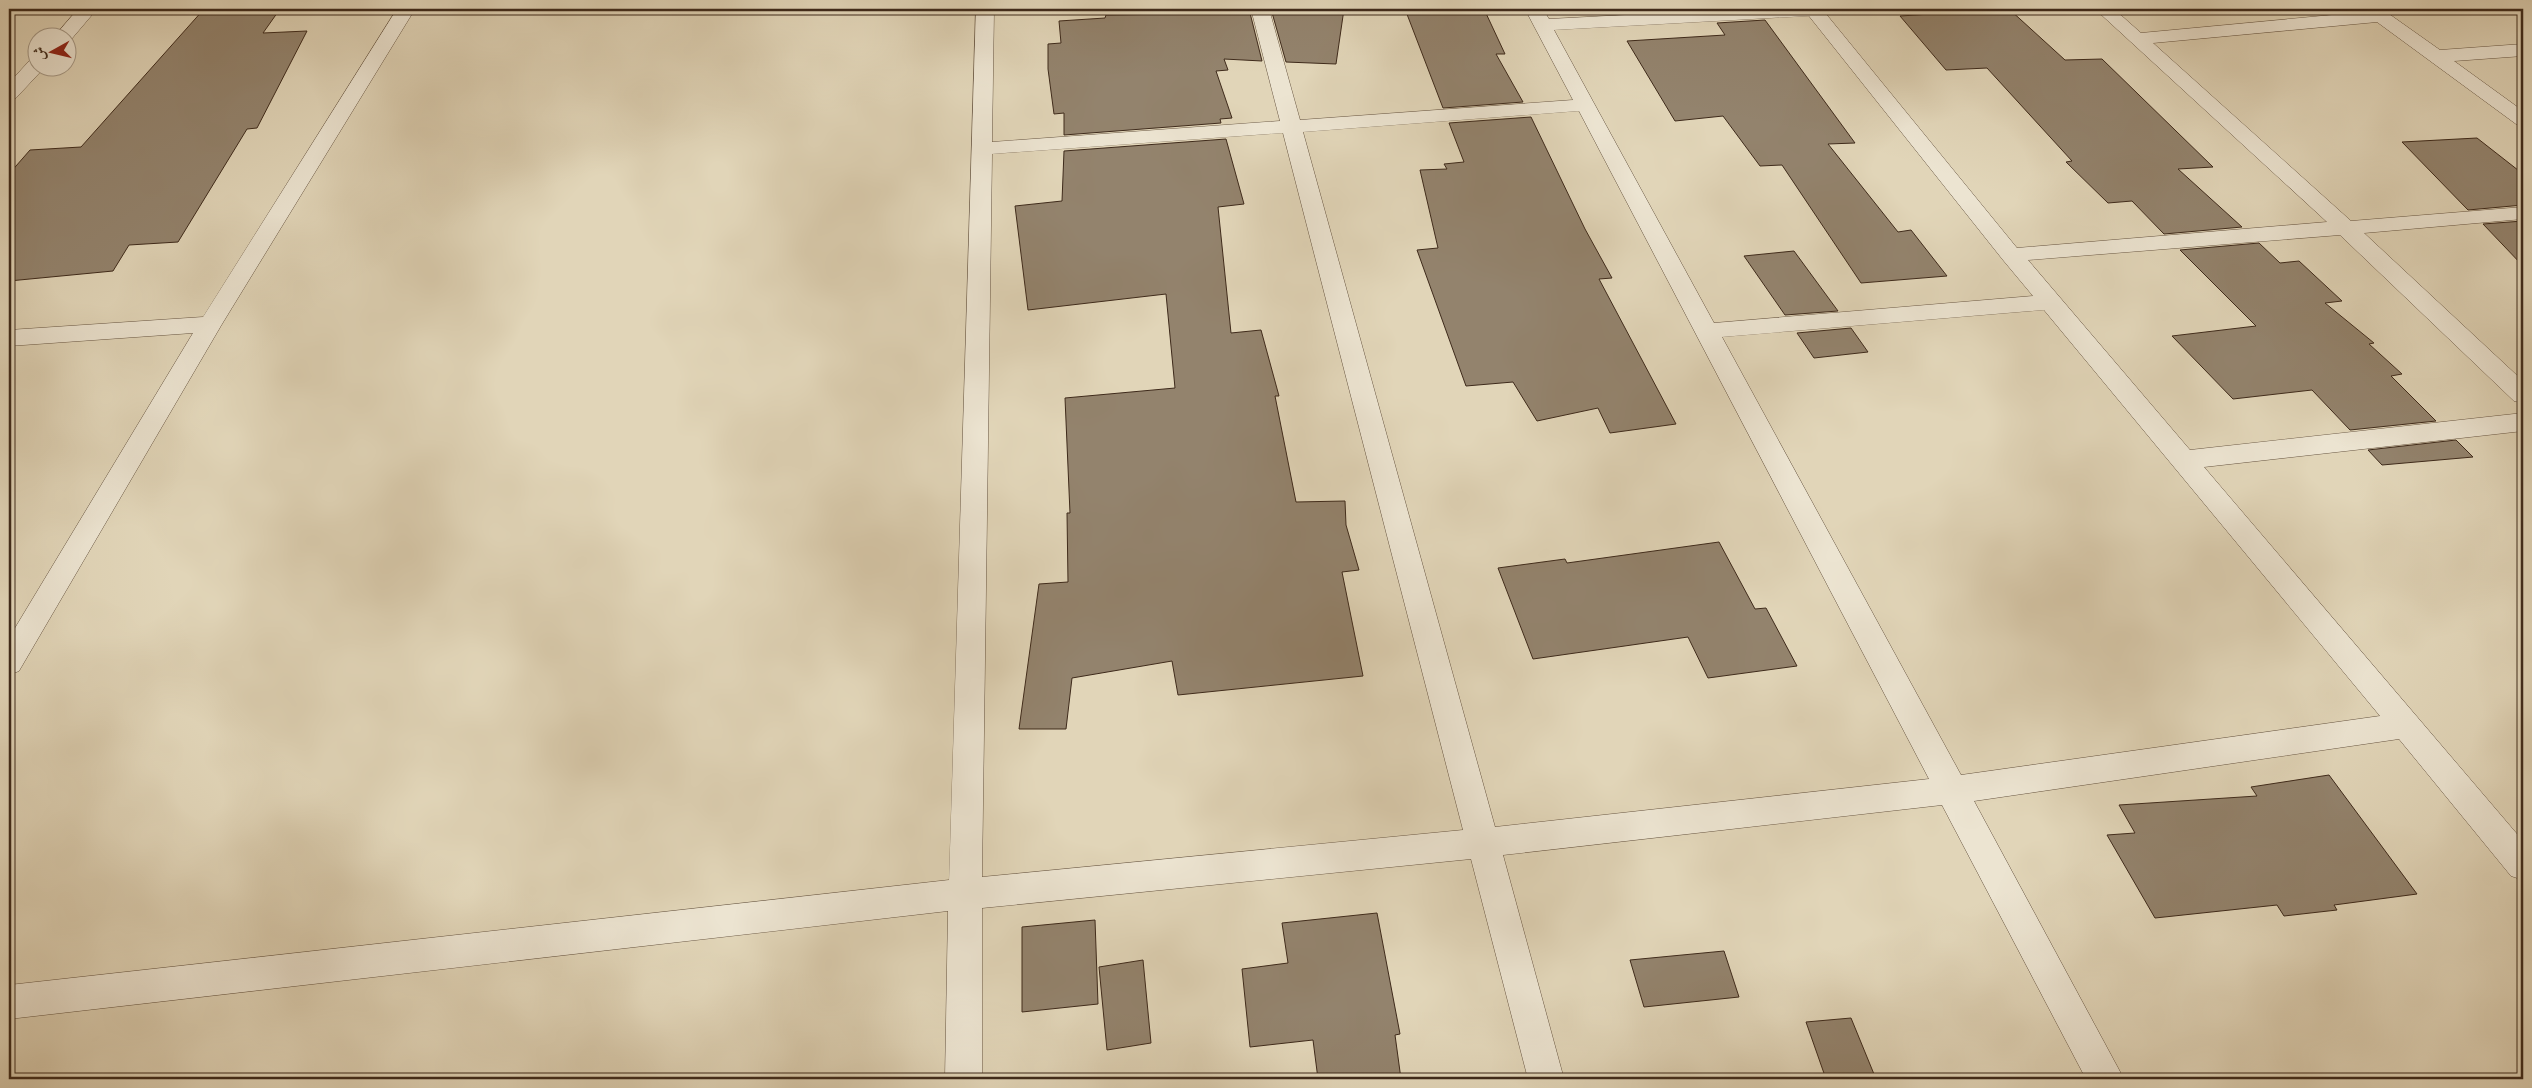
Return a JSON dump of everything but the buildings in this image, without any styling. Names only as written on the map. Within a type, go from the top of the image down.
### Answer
[{"type":"street","points":[[71,28],[88,9]]},
{"type":"street","points":[[9,663],[210,324],[406,9]]},
{"type":"street","points":[[964,1079],[965,894],[983,149],[984,9]]},
{"type":"street","points":[[1260,9],[1546,1079]]},
{"type":"street","points":[[2104,9],[2346,228],[2523,395]]},
{"type":"street","points":[[2106,1079],[1538,17],[1814,10],[2011,256],[2521,860]]},
{"type":"street","points":[[2137,38],[2376,12],[2523,120]]},
{"type":"street","points":[[2438,56],[2523,50]]},
{"type":"street","points":[[9,94],[28,74]]},
{"type":"street","points":[[983,149],[1584,105]]},
{"type":"street","points":[[2011,256],[2523,213]]},
{"type":"street","points":[[1706,332],[2050,302]]},
{"type":"street","points":[[9,338],[210,324]]},
{"type":"street","points":[[2183,460],[2523,422]]},
{"type":"street","points":[[9,1002],[965,894],[1484,843],[1952,790],[2407,725]]}]
